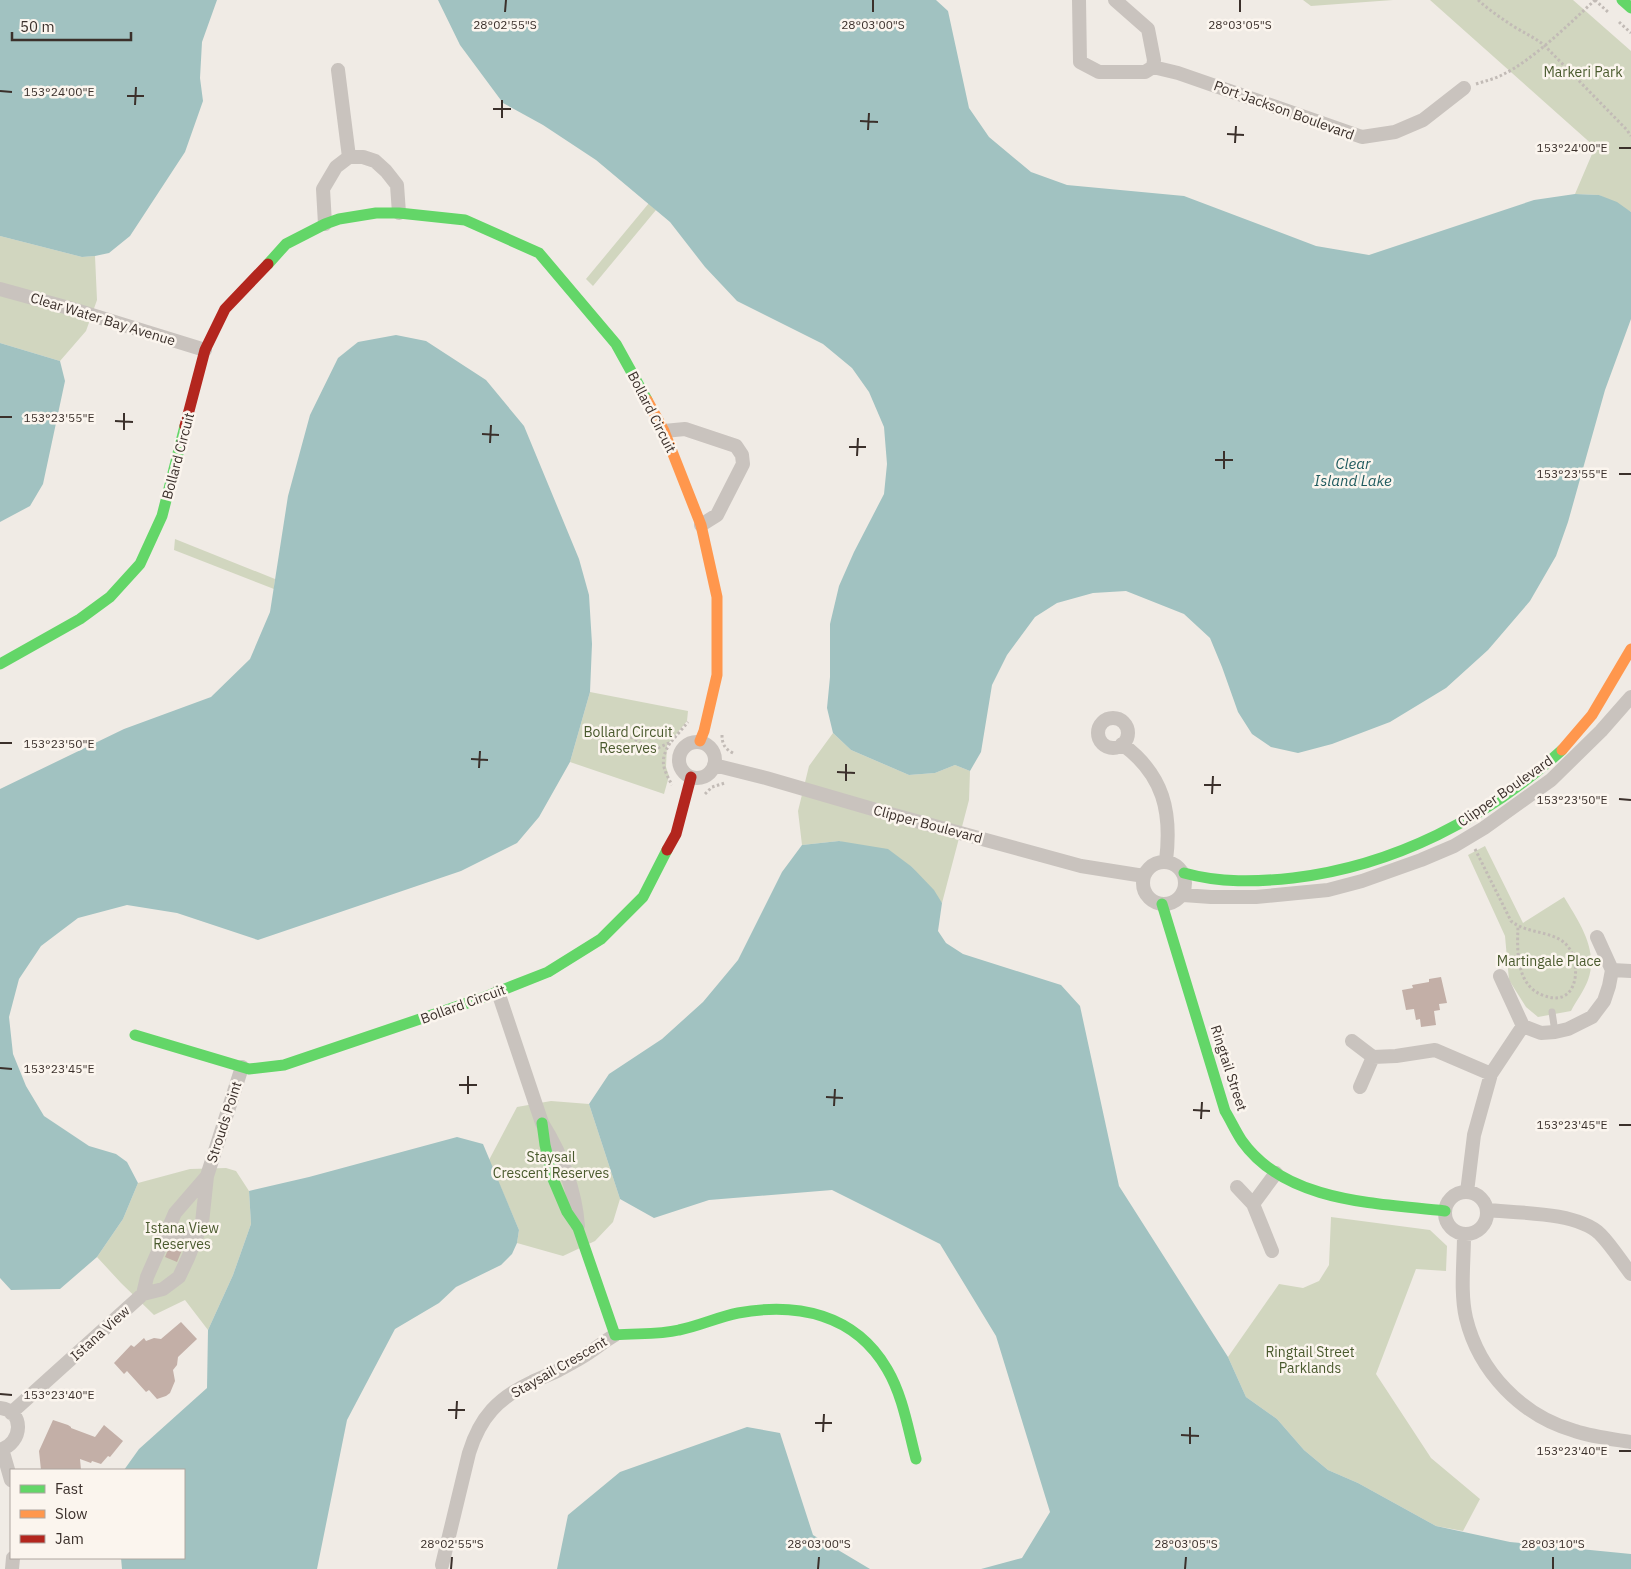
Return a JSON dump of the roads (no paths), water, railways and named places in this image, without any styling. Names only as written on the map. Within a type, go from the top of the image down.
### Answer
[{"type":"street","name":"Port Jackson Boulevard","points":[[1079,0],[1078,41],[1080,62],[1099,72],[1145,72],[1153,67],[1187,76],[1362,138],[1395,132],[1423,120],[1464,88]]},
{"type":"street","points":[[1115,0],[1148,29],[1154,60],[1153,67]]},
{"type":"street","points":[[1622,0],[1631,8]]},
{"type":"street","points":[[338,70],[350,157]]},
{"type":"street","points":[[325,224],[323,189],[336,167],[350,157],[363,157],[375,161],[386,171],[397,185],[398,213]]},
{"type":"street","name":"Bollard Circuit","points":[[0,664],[80,620],[110,597],[140,564],[162,516],[205,350],[225,309],[286,244],[339,219],[376,213],[398,213],[465,220],[538,253],[616,344],[664,431],[701,525],[717,597],[717,676],[700,742]]},
{"type":"street","name":"Clear Water Bay Avenue","points":[[0,289],[205,350]]},
{"type":"street","points":[[664,431],[685,429],[736,446],[742,455],[743,464],[717,515],[701,525]]},
{"type":"street","name":"Clipper Boulevard","points":[[1184,873],[1204,879],[1232,882],[1294,878],[1333,872],[1412,847],[1445,832],[1474,816],[1553,759],[1582,728],[1598,707],[1630,654]]},
{"type":"street","name":"Clipper Boulevard","points":[[1182,895],[1256,897],[1328,890],[1362,881],[1454,846],[1484,828],[1551,780],[1601,732],[1631,697]]},
{"type":"street","points":[[700,742],[706,744],[714,753],[714,765],[708,774],[697,778],[691,777],[682,771],[679,755],[681,750],[689,743],[700,742]]},
{"type":"street","points":[[1122,744],[1148,768],[1159,787],[1167,810],[1169,839],[1166,861]]},
{"type":"street","name":"Clipper Boulevard","points":[[714,765],[1081,866],[1144,876]]},
{"type":"street","name":"Bollard Circuit","points":[[135,1035],[249,1069],[284,1065],[498,992],[548,972],[601,939],[643,897],[676,834],[691,777]]},
{"type":"street","points":[[1166,861],[1179,867],[1186,879],[1186,887],[1182,895],[1170,904],[1155,902],[1147,895],[1144,888],[1144,876],[1148,868],[1154,864],[1166,861]]},
{"type":"street","name":"Ringtail Street","points":[[1162,904],[1225,1111],[1240,1140],[1276,1173],[1291,1183],[1309,1190],[1337,1198],[1445,1211]]},
{"type":"street","points":[[1500,976],[1523,1026],[1541,1033],[1568,1029],[1592,1016],[1604,1000],[1609,986],[1612,970],[1597,937]]},
{"type":"street","points":[[1612,970],[1631,971]]},
{"type":"street","name":"Staysail Crescent","points":[[498,992],[542,1123],[554,1142],[568,1174],[576,1208],[578,1228],[616,1335]]},
{"type":"street","points":[[1467,1192],[1474,1135],[1491,1074],[1523,1026]]},
{"type":"street","points":[[1352,1041],[1373,1057],[1396,1056],[1435,1050],[1491,1074]]},
{"type":"street","points":[[1360,1086],[1373,1057]]},
{"type":"street","name":"Strouds Point","points":[[188,1258],[202,1223],[206,1176],[242,1067]]},
{"type":"street","points":[[1253,1204],[1276,1173]]},
{"type":"street","name":"Strouds Point","points":[[143,1294],[147,1277],[175,1213],[206,1176]]},
{"type":"street","points":[[1236,1187],[1253,1204],[1272,1251]]},
{"type":"street","points":[[1460,1192],[1467,1192],[1474,1193],[1480,1197],[1487,1210],[1486,1222],[1482,1228],[1477,1232],[1464,1235],[1452,1229],[1448,1224],[1445,1211],[1450,1199],[1460,1192]]},
{"type":"street","points":[[1487,1210],[1566,1218],[1584,1224],[1599,1234],[1631,1274]]},
{"type":"street","points":[[168,1229],[195,1240]]},
{"type":"street","points":[[1464,1235],[1464,1294],[1466,1317],[1472,1340],[1484,1362],[1506,1391],[1546,1420],[1574,1432],[1631,1442]]},
{"type":"street","name":"Istana View","points":[[6,1410],[143,1294],[163,1289],[179,1277],[188,1258]]},
{"type":"street","name":"Staysail Crescent","points":[[442,1564],[469,1453],[474,1436],[484,1420],[496,1405],[513,1392],[556,1372],[616,1335],[657,1334],[681,1330],[736,1313],[763,1309],[815,1312],[851,1328],[872,1346],[887,1369],[905,1417],[916,1459]]},
{"type":"street","points":[[6,1410],[18,1425],[18,1433],[15,1440],[10,1446],[1,1450],[10,1477]]},
{"type":"lane","points":[[1552,1012],[1555,1032]]},
{"type":"water","points":[[0,0],[217,0],[202,42],[200,78],[203,101],[185,152],[130,236],[109,253],[82,257],[0,236]]},
{"type":"water","name":"Clear Island Lake","points":[[438,0],[936,0],[948,11],[969,108],[989,137],[1031,172],[1067,185],[1184,196],[1316,246],[1369,255],[1534,200],[1575,194],[1599,195],[1617,202],[1631,212],[1631,319],[1605,390],[1568,522],[1556,556],[1530,601],[1488,650],[1446,688],[1390,722],[1332,744],[1298,753],[1271,747],[1252,734],[1238,712],[1210,638],[1184,614],[1126,591],[1093,593],[1057,603],[1035,617],[1007,655],[992,685],[981,752],[970,771],[955,765],[935,773],[909,775],[851,750],[833,733],[827,708],[830,677],[830,624],[839,586],[884,494],[887,464],[884,427],[869,392],[852,368],[823,344],[737,301],[705,267],[670,222],[596,160],[543,125],[503,103],[460,45]]},
{"type":"water","points":[[396,335],[426,341],[486,380],[524,426],[579,559],[589,595],[592,644],[590,692],[570,762],[539,817],[517,843],[461,871],[258,940],[177,913],[127,905],[78,918],[41,946],[19,979],[9,1017],[13,1054],[26,1086],[44,1116],[89,1146],[116,1154],[127,1162],[138,1183],[123,1219],[97,1257],[60,1289],[11,1290],[0,1278],[0,789],[124,729],[211,697],[250,659],[270,612],[288,496],[310,415],[338,358],[358,342]]},
{"type":"water","points":[[0,343],[60,361],[65,381],[43,484],[30,506],[0,522]]},
{"type":"water","points":[[839,841],[888,849],[912,867],[934,890],[942,903],[938,931],[946,943],[963,954],[1061,985],[1080,1006],[1119,1186],[1228,1357],[1246,1397],[1277,1419],[1304,1450],[1328,1470],[1358,1483],[1436,1526],[1510,1542],[1631,1554],[1631,1569],[981,1569],[1022,1558],[1050,1512],[996,1336],[940,1244],[832,1190],[709,1200],[654,1218],[620,1199],[589,1104],[609,1074],[662,1039],[703,1002],[738,960],[782,872],[802,845]]},
{"type":"water","points":[[457,1137],[483,1144],[519,1230],[517,1243],[512,1254],[501,1265],[456,1287],[439,1303],[395,1329],[347,1420],[317,1569],[122,1569],[121,1559],[185,1559],[185,1469],[125,1469],[139,1449],[207,1388],[208,1330],[233,1275],[251,1224],[249,1191],[309,1177]]},
{"type":"water","points":[[747,1427],[780,1433],[813,1535],[870,1569],[557,1569],[568,1515],[620,1472]]},
{"type":"park label","name":"Markeri Park","points":[[1583,72]]},
{"type":"park label","name":"Bollard Circuit Reserves","points":[[628,740]]},
{"type":"park label","name":"Martingale Place","points":[[1549,961]]},
{"type":"park label","name":"Staysail Crescent Reserves","points":[[551,1166]]},
{"type":"park label","name":"Istana View Reserves","points":[[182,1236]]},
{"type":"park label","name":"Ringtail Street Parklands","points":[[1310,1360]]}]
